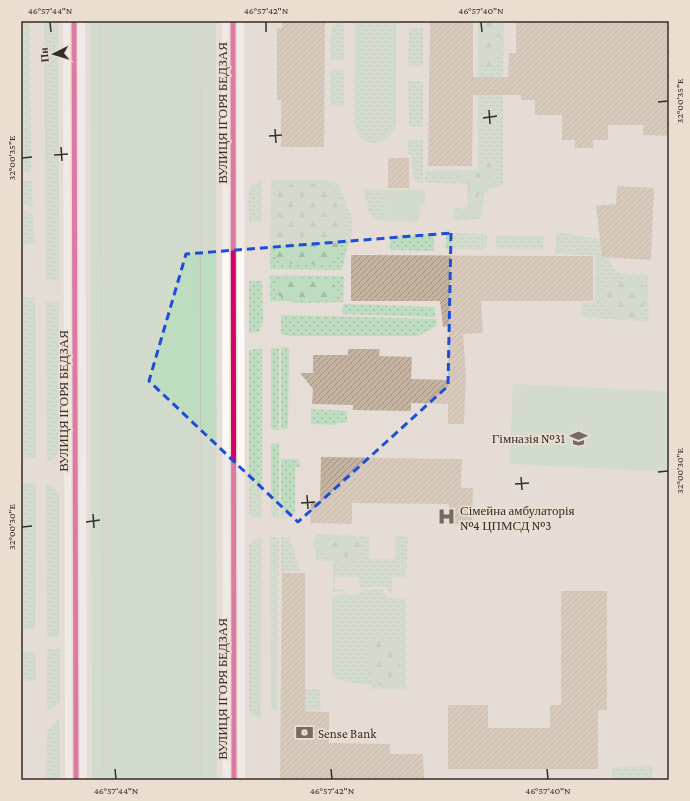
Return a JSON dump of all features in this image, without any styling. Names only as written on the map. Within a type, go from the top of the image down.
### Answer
[{"type":"street","name":"ВУЛИЦЯ ІГОРЯ БЕДЗАЯ","points":[[74,21],[76,780]]},
{"type":"street","name":"ВУЛИЦЯ ІГОРЯ БЕДЗАЯ","points":[[233,21],[234,780]]},
{"type":"highlighted area","points":[[451,233],[448,386],[298,522],[149,381],[186,254]]},
{"type":"green space","points":[[44,21],[58,21],[59,280],[46,280]]},
{"type":"green space","points":[[90,21],[216,21],[217,780],[92,780]]},
{"type":"green space","points":[[337,21],[344,21],[344,60],[330,60],[330,37],[332,35],[332,27]]},
{"type":"green space","points":[[355,21],[397,21],[396,125],[392,133],[381,142],[368,142],[363,139],[354,125]]},
{"type":"green space","points":[[478,21],[504,21],[503,185],[485,191],[481,219],[453,221],[454,208],[467,207],[467,184],[425,183],[425,171],[478,170]]},
{"type":"green space","points":[[480,21],[501,21],[497,56],[494,65],[490,69],[486,66],[482,54]]},
{"type":"green space","points":[[21,23],[30,23],[31,172],[21,172]]},
{"type":"green space","points":[[409,28],[423,28],[423,66],[408,66]]},
{"type":"green space","points":[[330,70],[344,70],[344,106],[330,106]]},
{"type":"green space","points":[[408,81],[423,81],[423,127],[409,127]]},
{"type":"green space","points":[[408,140],[423,140],[423,182],[417,183],[413,177],[411,155],[408,154]]},
{"type":"green space","points":[[489,158],[494,160],[496,163],[495,168],[480,193],[476,211],[472,215],[463,215],[462,212],[470,203],[469,189],[468,184],[456,176],[463,172],[480,169]]},
{"type":"green space","points":[[262,180],[262,222],[249,222],[249,191],[253,184]]},
{"type":"green space","points":[[271,180],[326,180],[333,181],[338,184],[352,216],[352,235],[347,248],[342,270],[270,269]]},
{"type":"green space","points":[[21,181],[32,181],[33,208],[21,202]]},
{"type":"green space","points":[[303,183],[330,187],[338,195],[341,204],[343,227],[340,248],[335,257],[329,262],[321,264],[286,263],[281,262],[275,255],[274,221],[277,194],[279,190],[284,187]]},
{"type":"green space","points":[[363,189],[384,190],[385,221],[374,218],[371,215]]},
{"type":"green space","points":[[384,190],[425,190],[425,206],[421,206],[419,222],[385,221]]},
{"type":"green space","points":[[21,209],[33,215],[33,229],[36,243],[21,244]]},
{"type":"green space","points":[[556,232],[600,239],[614,269],[622,274],[648,274],[649,322],[581,317],[582,303],[595,302],[595,255],[555,254]]},
{"type":"green space","points":[[446,233],[487,234],[487,245],[484,250],[446,249]]},
{"type":"green space","points":[[434,234],[434,251],[390,250],[390,235]]},
{"type":"green space","points":[[496,235],[544,236],[543,250],[496,249]]},
{"type":"green space","points":[[270,275],[344,276],[343,302],[297,303],[288,301],[270,301]]},
{"type":"green space","points":[[282,278],[329,281],[335,285],[337,294],[333,298],[325,300],[304,300],[280,296],[276,293],[275,284],[277,280]]},
{"type":"green space","points":[[249,281],[262,281],[263,323],[258,332],[249,333]]},
{"type":"green space","points":[[631,281],[639,282],[643,285],[645,301],[643,310],[641,314],[634,318],[629,319],[616,316],[609,308],[606,299],[606,290],[614,284]]},
{"type":"green space","points":[[35,297],[36,458],[21,458],[21,298]]},
{"type":"green space","points":[[46,302],[59,302],[59,451],[54,460],[47,462]]},
{"type":"green space","points":[[343,304],[435,307],[435,317],[342,314]]},
{"type":"green space","points":[[281,315],[437,319],[436,326],[418,336],[293,336],[281,334]]},
{"type":"green space","points":[[281,347],[289,347],[288,428],[281,430]]},
{"type":"green space","points":[[262,348],[262,518],[252,517],[249,514],[249,350]]},
{"type":"green space","points":[[271,348],[279,348],[279,430],[271,429]]},
{"type":"green space","points":[[513,384],[669,391],[669,472],[509,464]]},
{"type":"green space","points":[[311,409],[347,411],[347,422],[337,423],[337,425],[311,424]]},
{"type":"green space","points":[[271,443],[279,443],[279,518],[271,518]]},
{"type":"green space","points":[[281,459],[299,459],[300,467],[295,467],[295,511],[289,517],[281,519]]},
{"type":"green space","points":[[21,483],[36,483],[35,629],[21,629]]},
{"type":"green space","points":[[46,484],[54,487],[59,494],[59,637],[47,637]]},
{"type":"green space","points":[[317,534],[369,536],[369,559],[395,559],[395,536],[408,536],[406,577],[392,577],[392,593],[388,592],[385,586],[360,588],[359,577],[335,577],[335,589],[343,589],[344,592],[333,592],[333,561],[316,561],[313,540]]},
{"type":"green space","points":[[270,537],[279,537],[277,710],[271,711]]},
{"type":"green space","points":[[281,537],[290,537],[300,571],[281,572]]},
{"type":"green space","points":[[257,538],[262,538],[261,717],[254,717],[249,712],[249,544]]},
{"type":"green space","points":[[320,540],[359,540],[360,548],[355,559],[349,563],[337,561],[326,553],[320,545]]},
{"type":"green space","points":[[382,589],[388,598],[406,599],[406,689],[371,689],[371,685],[344,682],[332,676],[332,598],[341,594],[355,595],[363,590]]},
{"type":"green space","points":[[379,639],[391,639],[395,641],[399,650],[400,667],[398,680],[387,685],[375,682],[368,673],[373,644]]},
{"type":"green space","points":[[47,649],[60,649],[60,703],[47,711]]},
{"type":"green space","points":[[21,652],[35,652],[36,681],[21,681]]},
{"type":"green space","points":[[280,689],[320,689],[321,710],[280,710]]},
{"type":"green space","points":[[59,718],[60,780],[46,780],[47,732]]},
{"type":"green space","points":[[653,766],[652,780],[612,780],[612,767]]},
{"type":"building","points":[[282,21],[325,21],[324,147],[281,147],[281,100],[277,100],[277,28],[282,28]]},
{"type":"building","points":[[430,21],[473,21],[473,77],[508,77],[509,53],[516,53],[516,21],[669,21],[669,136],[643,135],[643,125],[608,125],[608,140],[593,140],[593,148],[575,148],[575,140],[562,140],[562,115],[535,115],[535,100],[521,100],[521,95],[473,95],[472,166],[428,166]]},
{"type":"building","points":[[388,158],[409,158],[409,188],[388,188]]},
{"type":"building","points":[[617,186],[654,188],[651,260],[602,257],[596,206],[616,204]]},
{"type":"building","points":[[351,255],[593,256],[593,301],[481,301],[483,333],[463,334],[466,374],[464,424],[448,424],[448,404],[411,403],[411,411],[353,410],[353,405],[312,404],[313,389],[300,373],[313,373],[313,355],[348,355],[348,349],[380,349],[379,356],[412,357],[411,379],[448,380],[449,326],[443,327],[440,301],[351,301]]},
{"type":"building","points":[[321,457],[462,459],[461,488],[473,488],[472,525],[449,524],[449,504],[352,503],[352,524],[310,523],[311,502],[320,502]]},
{"type":"building","points":[[282,573],[305,573],[305,711],[329,712],[329,743],[390,744],[390,754],[423,754],[424,780],[280,780]]},
{"type":"building","points":[[561,591],[607,591],[607,710],[598,710],[598,769],[448,769],[448,705],[488,705],[488,728],[550,728],[550,705],[561,705]]},
{"type":"tram line","points":[[100,21],[104,780]]},
{"type":"tram line","points":[[200,21],[201,780]]},
{"type":"cycle path","points":[[74,21],[76,780]]},
{"type":"cycle path","points":[[233,21],[234,780]]},
{"type":"place","name":"Гімназія №31","points":[[578,438]]},
{"type":"place","name":"Сімейна амбулаторія №4 ЦПМСД №3","points":[[447,517]]},
{"type":"place","name":"Sense Bank","points":[[305,733]]}]
